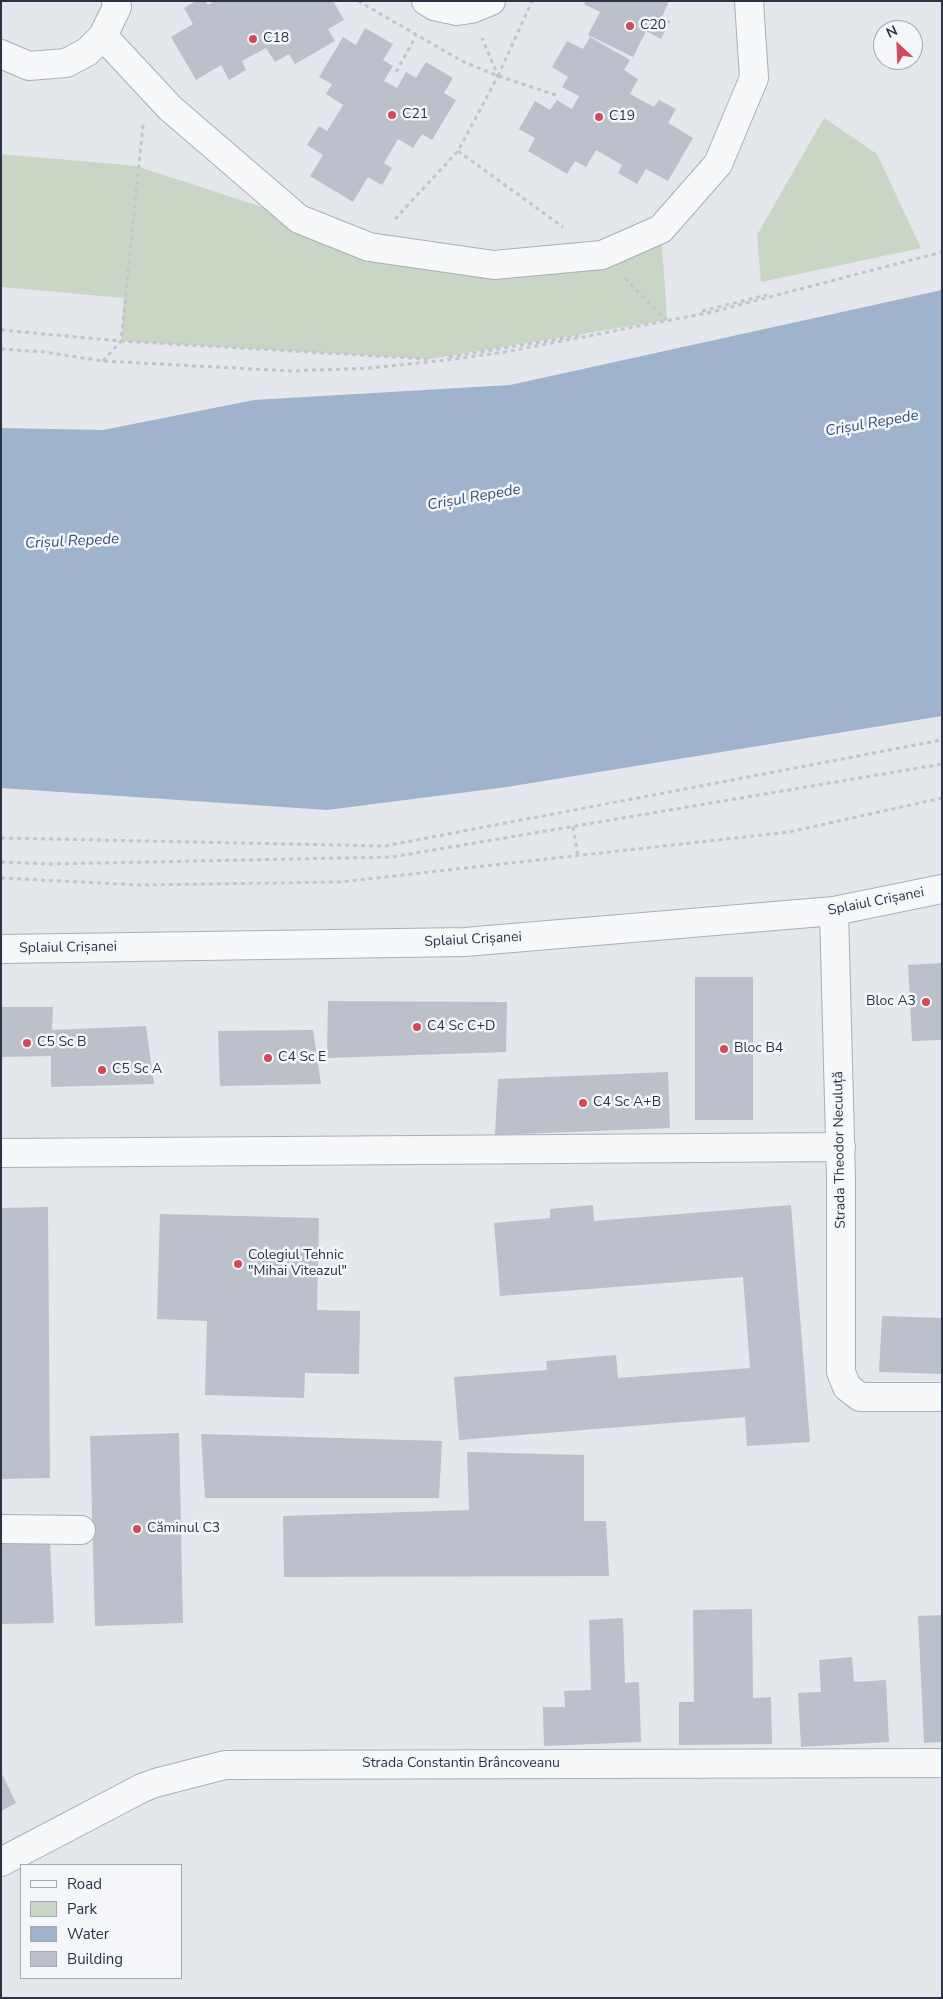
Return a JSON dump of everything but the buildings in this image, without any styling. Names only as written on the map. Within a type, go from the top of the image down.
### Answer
[{"type":"street","points":[[1,54],[28,66],[66,63],[88,52],[103,36],[116,7],[116,1]]},
{"type":"street","points":[[426,1],[434,6],[457,10],[481,5]]},
{"type":"street","points":[[103,36],[170,108],[298,219],[369,248],[494,265],[602,255],[661,230],[718,164],[754,78],[749,1]]},
{"type":"street","name":"Splaiul Crișanei","points":[[1,949],[465,942],[834,911],[942,889]]},
{"type":"street","name":"Strada Theodor Neculuță","points":[[834,911],[841,1146],[841,1372],[847,1387],[860,1397],[942,1397]]},
{"type":"street","points":[[1,1153],[841,1146]]},
{"type":"street","points":[[1,1529],[81,1530]]},
{"type":"street","name":"Strada Constantin Brâncoveanu","points":[[1,1862],[142,1788],[225,1765],[942,1763]]},
{"type":"path","points":[[358,1],[462,61],[498,76],[559,96]]},
{"type":"path","points":[[369,248],[458,151],[498,76],[532,1]]},
{"type":"path","points":[[481,5],[498,76]]},
{"type":"path","points":[[396,72],[416,36]]},
{"type":"path","points":[[103,361],[121,341],[147,83]]},
{"type":"path","points":[[1,330],[121,341],[423,359],[448,358],[667,320],[942,252]]},
{"type":"path","points":[[1,349],[44,352],[103,361],[291,371],[370,368],[476,356],[712,312],[942,252]]},
{"type":"path","points":[[1,838],[384,846],[942,740]]},
{"type":"path","points":[[1,862],[50,864],[392,856],[942,764]]},
{"type":"path","points":[[1,878],[139,885],[340,882],[789,832],[942,798]]},
{"type":"path","points":[[573,827],[578,856]]},
{"type":"green space","points":[[824,118],[877,154],[921,248],[761,282],[757,235]]},
{"type":"green space","points":[[1,154],[136,166],[299,219],[494,265],[661,229],[667,320],[430,359],[121,341],[124,298],[1,287]]},
{"type":"water","name":"Crișul Repede","points":[[942,290],[942,716],[507,787],[327,810],[1,788],[1,428],[103,430],[254,400],[510,385]]},
{"type":"place","name":"C20","points":[[630,26]]},
{"type":"place","name":"C18","points":[[253,39]]},
{"type":"place","name":"C21","points":[[392,115]]},
{"type":"place","name":"C19","points":[[599,117]]},
{"type":"place","name":"Bloc A3","points":[[926,1002]]},
{"type":"place","name":"C4 Sc C+D","points":[[417,1027]]},
{"type":"place","name":"C5 Sc B","points":[[27,1043]]},
{"type":"place","name":"Bloc B4","points":[[724,1049]]},
{"type":"place","name":"C4 Sc E","points":[[268,1058]]},
{"type":"place","name":"C5 Sc A","points":[[102,1070]]},
{"type":"place","name":"C4 Sc A+B","points":[[583,1103]]},
{"type":"place","name":"Colegiul Tehnic \"Mihai Viteazul\"","points":[[238,1264]]},
{"type":"place","name":"Căminul C3","points":[[137,1529]]}]
